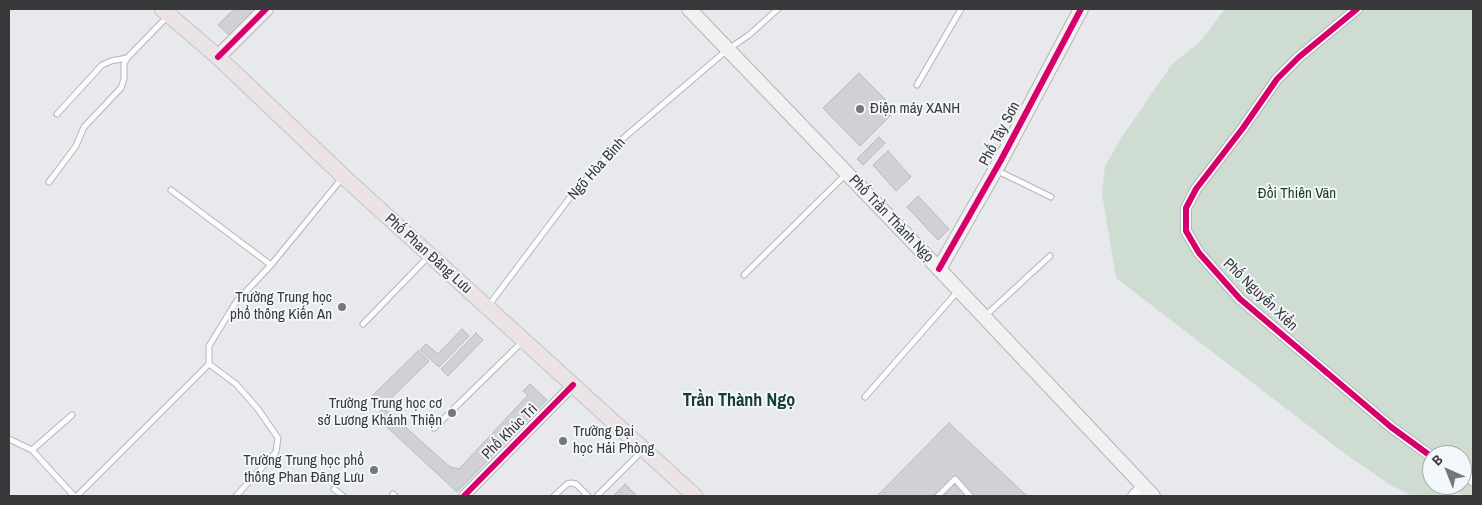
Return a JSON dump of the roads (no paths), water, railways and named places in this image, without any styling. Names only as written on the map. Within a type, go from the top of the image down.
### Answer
[{"type":"main road","points":[[218,57],[266,9]]},
{"type":"main road","name":"Phố Trần Thành Ngọ","points":[[689,9],[939,269],[1153,496]]},
{"type":"main road","name":"Phố Tây Sơn","points":[[939,269],[996,170],[1081,9]]},
{"type":"main road","name":"Phố Phan Đăng Lưu","points":[[166,12],[218,57],[344,177],[695,496]]},
{"type":"street","name":"Phố Nguyễn Xiển","points":[[1357,9],[1299,57],[1277,80],[1243,128],[1196,188],[1186,208],[1186,231],[1198,253],[1240,298],[1391,427],[1422,450]]},
{"type":"street","name":"Phố Khúc Trì","points":[[464,496],[573,385]]},
{"type":"street","points":[[1132,496],[1143,486]]},
{"type":"lane","name":"Ngõ Hòa Bình","points":[[487,308],[568,200],[620,141],[778,9]]},
{"type":"lane","points":[[917,84],[961,9]]},
{"type":"lane","points":[[48,182],[76,146],[84,127],[121,88],[124,79],[124,64],[127,58],[166,12]]},
{"type":"lane","points":[[57,114],[102,65],[127,58]]},
{"type":"lane","points":[[996,170],[1052,197]]},
{"type":"lane","points":[[744,275],[846,174]]},
{"type":"lane","points":[[9,439],[32,450],[76,496],[209,364],[209,346],[236,302],[271,265],[344,177]]},
{"type":"lane","points":[[171,190],[271,265]]},
{"type":"lane","points":[[363,324],[430,256]]},
{"type":"lane","points":[[984,317],[1050,256]]},
{"type":"lane","points":[[865,397],[959,290]]},
{"type":"lane","points":[[434,428],[523,340]]},
{"type":"lane","points":[[209,364],[236,384],[258,409],[278,438],[276,452],[236,496]]},
{"type":"lane","points":[[32,450],[72,415]]},
{"type":"lane","points":[[597,496],[644,450]]},
{"type":"lane","points":[[938,496],[955,479],[970,496]]},
{"type":"lane","points":[[554,496],[566,484],[571,483],[576,484],[588,496]]},
{"type":"lane","points":[[334,489],[343,496]]},
{"type":"place","name":"Điện máy XANH","points":[[860,109]]},
{"type":"place","name":"Trường Trung học phổ thông Kiến An","points":[[342,307]]},
{"type":"place","name":"Trường Trung học cơ sở Lương Khánh Thiện","points":[[452,413]]},
{"type":"place","name":"Trường Đại học Hải Phòng","points":[[563,441]]},
{"type":"place","name":"Trường Trung học phổ thông Phan Đăng Lưu","points":[[374,470]]},
{"type":"district","name":"Trần Thành Ngọ","points":[[739,401]]},
{"type":"park label","name":"Đồi Thiên Văn","points":[[1297,194]]}]
